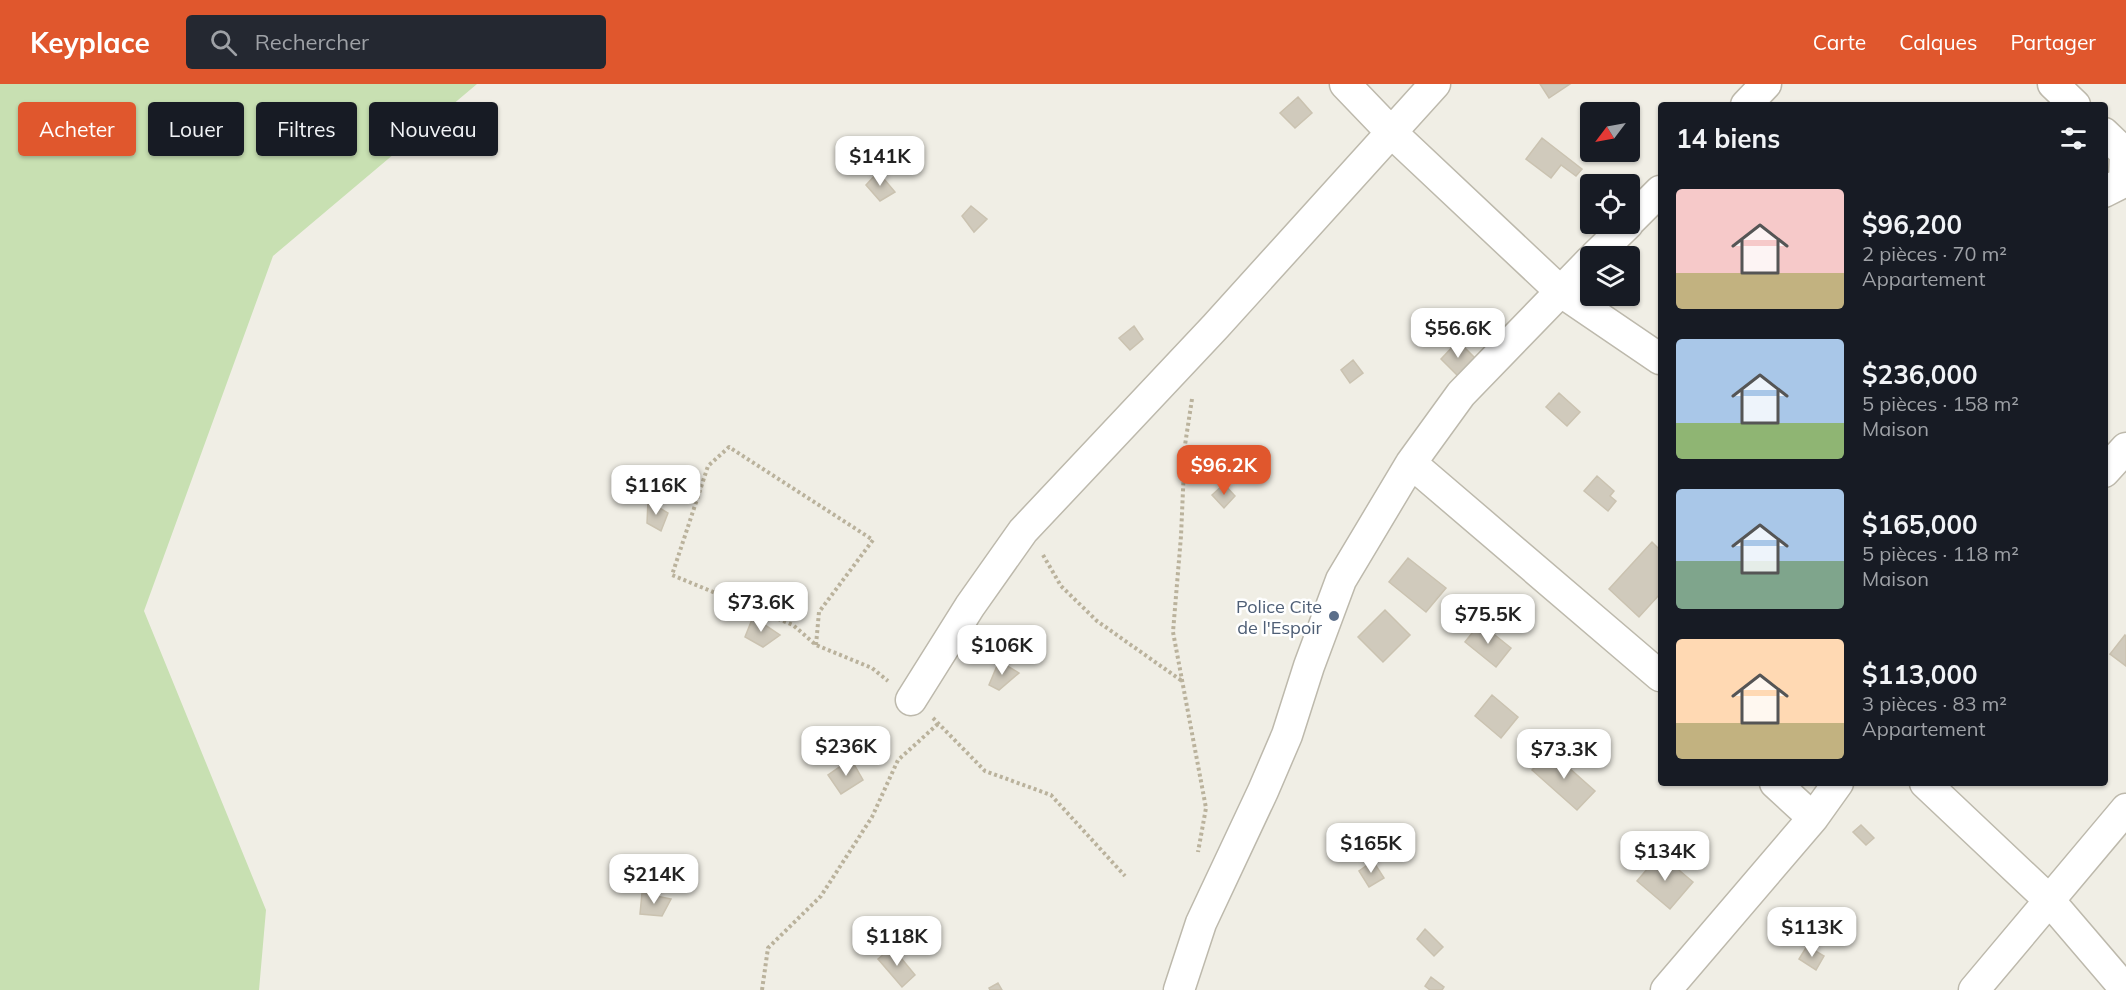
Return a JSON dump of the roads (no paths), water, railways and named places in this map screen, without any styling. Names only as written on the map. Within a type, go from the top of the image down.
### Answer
[{"type":"street","points":[[1345,84],[1391,132],[1560,291],[1658,358]]},
{"type":"street","points":[[911,700],[970,606],[1023,531],[1215,327],[1435,84]]},
{"type":"street","points":[[1749,102],[1766,84]]},
{"type":"street","points":[[2053,84],[2072,102]]},
{"type":"street","points":[[2108,190],[2124,182],[2118,147]]},
{"type":"street","points":[[1640,211],[1658,193]]},
{"type":"street","points":[[1605,246],[1617,234]]},
{"type":"street","points":[[1179,990],[1201,923],[1287,735],[1309,666],[1341,580],[1411,463],[1461,394],[1580,271]]},
{"type":"street","points":[[1411,463],[1658,669]]},
{"type":"street","points":[[1778,786],[1813,818]]},
{"type":"street","points":[[1666,990],[1813,818],[1836,786]]},
{"type":"street","points":[[1928,786],[2049,900],[2126,990]]},
{"type":"street","points":[[1974,990],[2126,809]]},
{"type":"place","name":"Police Cite de l'Espoir","points":[[1334,616]]}]
